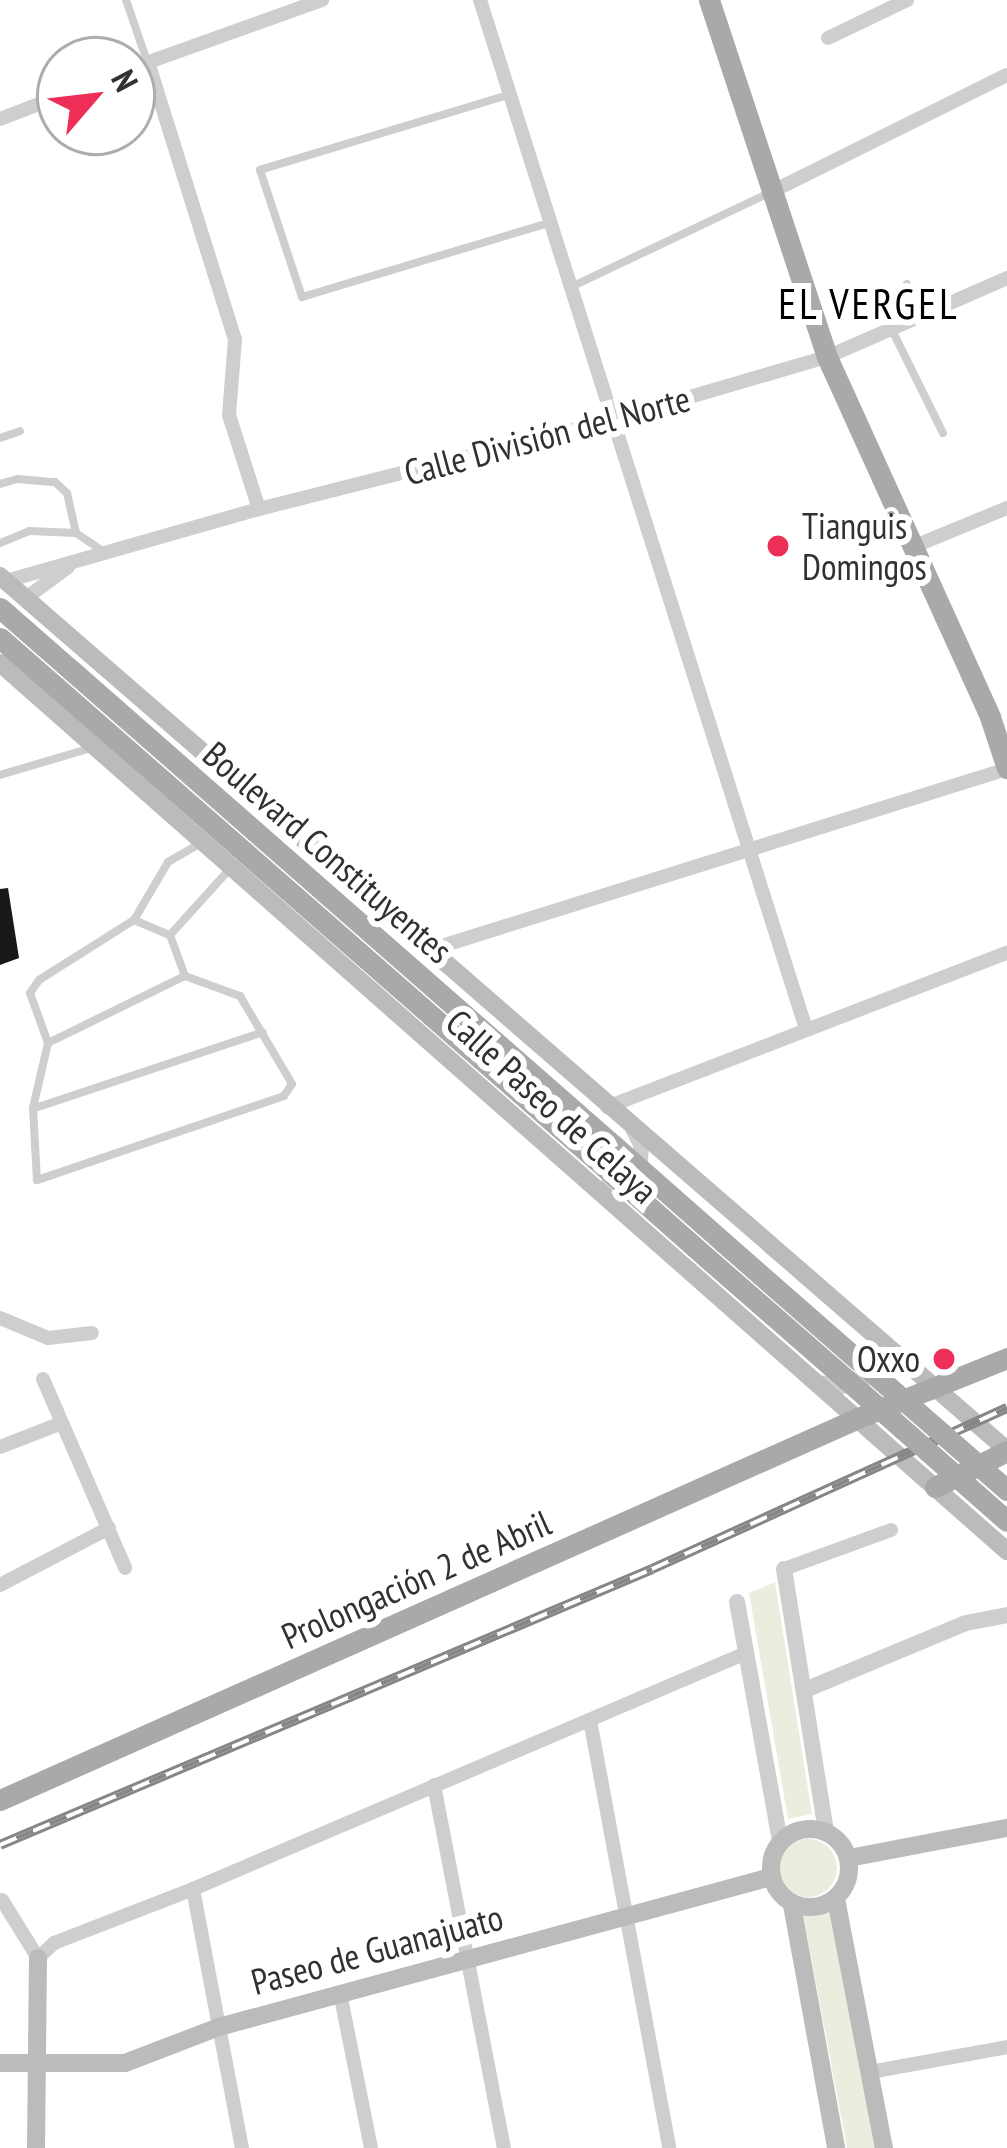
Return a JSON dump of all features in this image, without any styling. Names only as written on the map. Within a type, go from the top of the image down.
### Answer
[{"type":"main road","points":[[709,0],[827,357],[910,548],[999,714],[1007,768]]},
{"type":"main road","name":"Calle Paseo de Celaya","points":[[2,580],[1007,1451]]},
{"type":"main road","name":"Boulevard Constituyentes","points":[[0,606],[64,679],[600,1162],[715,1250]]},
{"type":"main road","name":"Boulevard Constituyentes","points":[[0,638],[64,679]]},
{"type":"main road","name":"Calle Paseo de Celaya","points":[[0,664],[231,867],[600,1162],[651,1238],[1007,1551]]},
{"type":"main road","points":[[715,1250],[867,1368],[1007,1490]]},
{"type":"main road","points":[[715,1250],[847,1380],[1007,1520]]},
{"type":"main road","name":"Prolongación 2 de Abril","points":[[0,1800],[858,1418],[1007,1358]]},
{"type":"main road","points":[[935,1486],[1007,1451]]},
{"type":"main road","points":[[792,1904],[815,1909],[836,1899],[848,1881],[849,1858],[826,1832],[810,1828],[781,1841],[771,1858],[771,1877],[792,1904],[836,2148]]},
{"type":"main road","points":[[849,1858],[1007,1828]]},
{"type":"main road","name":"Paseo de Guanajuato","points":[[0,2063],[36,2059],[125,2062],[219,2027],[771,1877]]},
{"type":"main road","points":[[836,1899],[884,2148]]},
{"type":"main road","points":[[36,2148],[38,1958]]},
{"type":"street","points":[[156,59],[322,0]]},
{"type":"street","points":[[480,0],[806,1028]]},
{"type":"street","points":[[828,38],[907,0]]},
{"type":"street","points":[[771,192],[1007,75]]},
{"type":"street","points":[[156,87],[235,339],[229,415],[259,509]]},
{"type":"street","points":[[0,119],[36,105]]},
{"type":"street","name":"Calle División del Norte","points":[[2,580],[259,509],[611,421],[827,357],[1007,278]]},
{"type":"street","points":[[910,548],[1007,508]]},
{"type":"street","name":"Calle División del Norte","points":[[0,606],[26,598],[76,561]]},
{"type":"street","points":[[20,682],[19,658],[30,643],[52,635],[71,638]]},
{"type":"street","points":[[430,950],[1007,768]]},
{"type":"street","points":[[607,1107],[1007,953]]},
{"type":"street","points":[[600,1162],[614,1183],[628,1176],[640,1160],[641,1144],[634,1131]]},
{"type":"street","points":[[651,1238],[648,1223],[661,1197],[699,1188]]},
{"type":"street","points":[[0,1318],[48,1338],[92,1333]]},
{"type":"street","points":[[818,1384],[842,1386],[864,1379],[883,1364],[886,1349]]},
{"type":"street","points":[[43,1379],[124,1568]]},
{"type":"street","points":[[0,1447],[62,1423]]},
{"type":"street","points":[[0,1585],[109,1528]]},
{"type":"street","points":[[826,1832],[784,1569],[891,1530]]},
{"type":"street","points":[[737,1603],[781,1841]]},
{"type":"street","points":[[805,1690],[966,1623],[1007,1615]]},
{"type":"street","points":[[2,1900],[38,1958],[54,1942],[193,1889],[746,1653]]},
{"type":"street","points":[[590,1720],[669,2148]]},
{"type":"street","points":[[434,1785],[504,2148]]},
{"type":"street","points":[[193,1889],[242,2148]]},
{"type":"street","points":[[340,1993],[371,2148]]},
{"type":"street","points":[[871,2072],[1007,2047]]},
{"type":"lane","points":[[126,0],[139,36]]},
{"type":"lane","points":[[509,94],[260,170],[302,297],[550,223]]},
{"type":"lane","points":[[570,288],[771,192]]},
{"type":"lane","points":[[907,284],[923,315]]},
{"type":"lane","points":[[892,329],[943,433]]},
{"type":"lane","points":[[0,438],[20,431]]},
{"type":"lane","points":[[0,484],[18,478],[55,482],[67,493],[76,532]]},
{"type":"lane","points":[[0,543],[29,531],[76,532],[106,553]]},
{"type":"lane","points":[[0,775],[94,747]]},
{"type":"lane","points":[[47,1042],[185,976],[240,996],[292,1084],[284,1096],[38,1180],[34,1108],[47,1042],[30,993],[39,980],[134,920],[168,862],[202,842]]},
{"type":"lane","points":[[170,935],[231,867]]},
{"type":"lane","points":[[134,920],[170,935],[185,976]]},
{"type":"lane","points":[[34,1108],[263,1032]]},
{"type":"shaded area","points":[[775,1582],[812,1814],[788,1819],[749,1593]]},
{"type":"shaded area","points":[[808,1839],[829,1847],[837,1868],[829,1889],[808,1897],[787,1889],[779,1868],[787,1847]]},
{"type":"shaded area","points":[[830,1909],[876,2148],[847,2148],[803,1914],[818,1916]]},
{"type":"building","points":[[8,888],[19,958],[0,965],[0,889]]},
{"type":"railway","points":[[0,1845],[652,1569],[1007,1408]]},
{"type":"place","name":"Tianguis Domingos","points":[[778,546]]},
{"type":"place","name":"Oxxo","points":[[944,1359]]},
{"type":"district","name":"EL VERGEL","points":[[869,304]]}]
